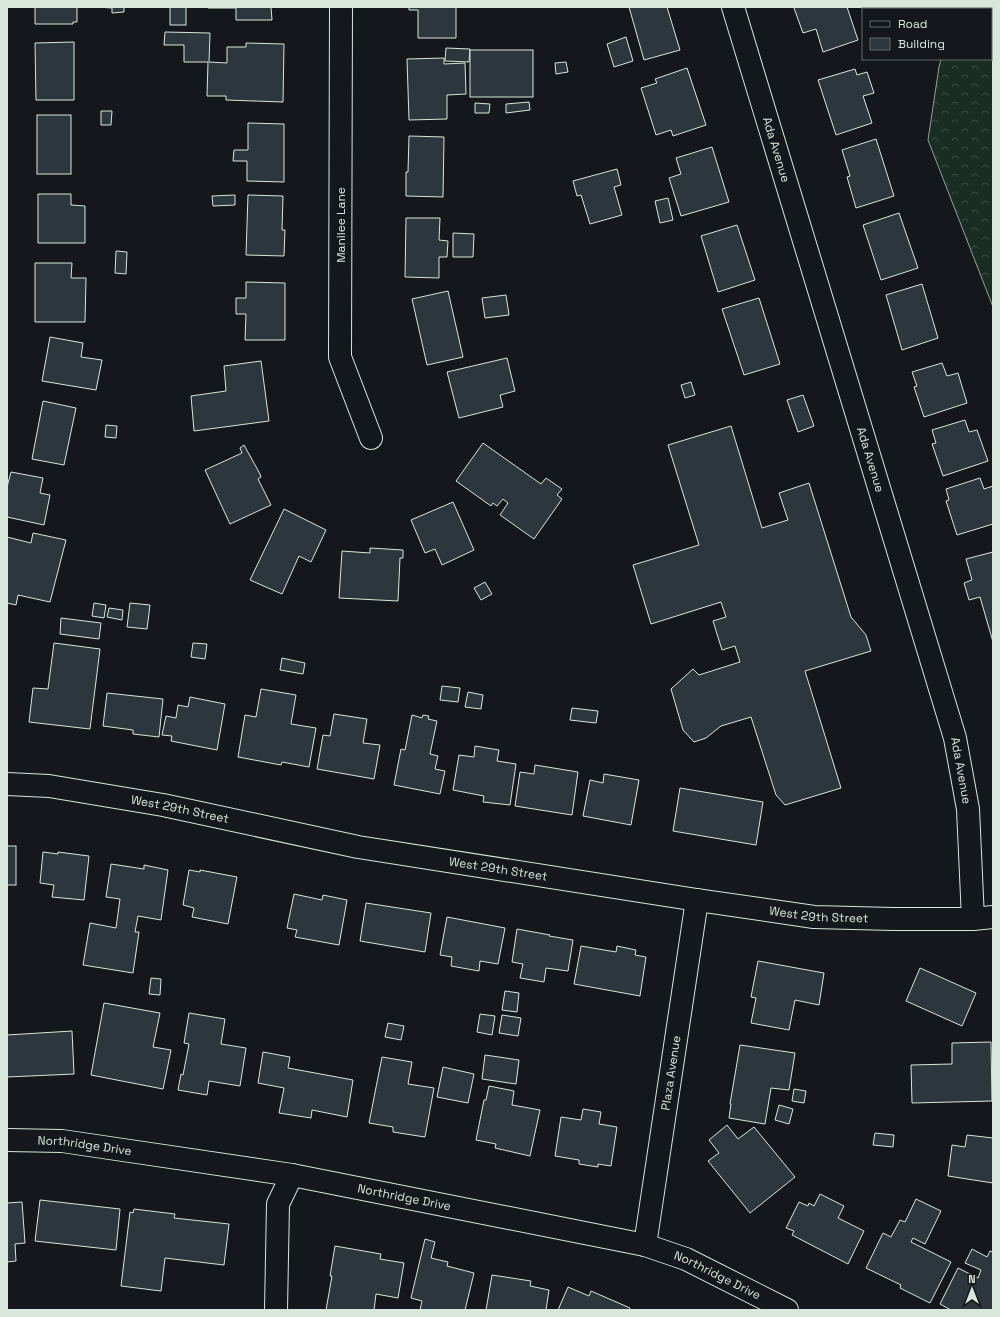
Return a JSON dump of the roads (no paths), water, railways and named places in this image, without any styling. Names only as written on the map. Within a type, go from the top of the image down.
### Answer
[{"type":"street","name":"Manilee Lane","points":[[341,7],[340,357],[371,438]]},
{"type":"street","name":"Ada Avenue","points":[[733,7],[955,738],[968,809],[983,918]]},
{"type":"street","name":"West 29th Street","points":[[7,784],[49,786],[141,802],[358,847],[814,917],[893,919],[983,918]]},
{"type":"street","name":"Plaza Avenue","points":[[645,1245],[697,900]]},
{"type":"street","name":"Northridge Drive","points":[[7,1140],[62,1141],[292,1175],[645,1245],[686,1259],[787,1310]]},
{"type":"street","points":[[276,1310],[278,1204],[292,1175]]}]
